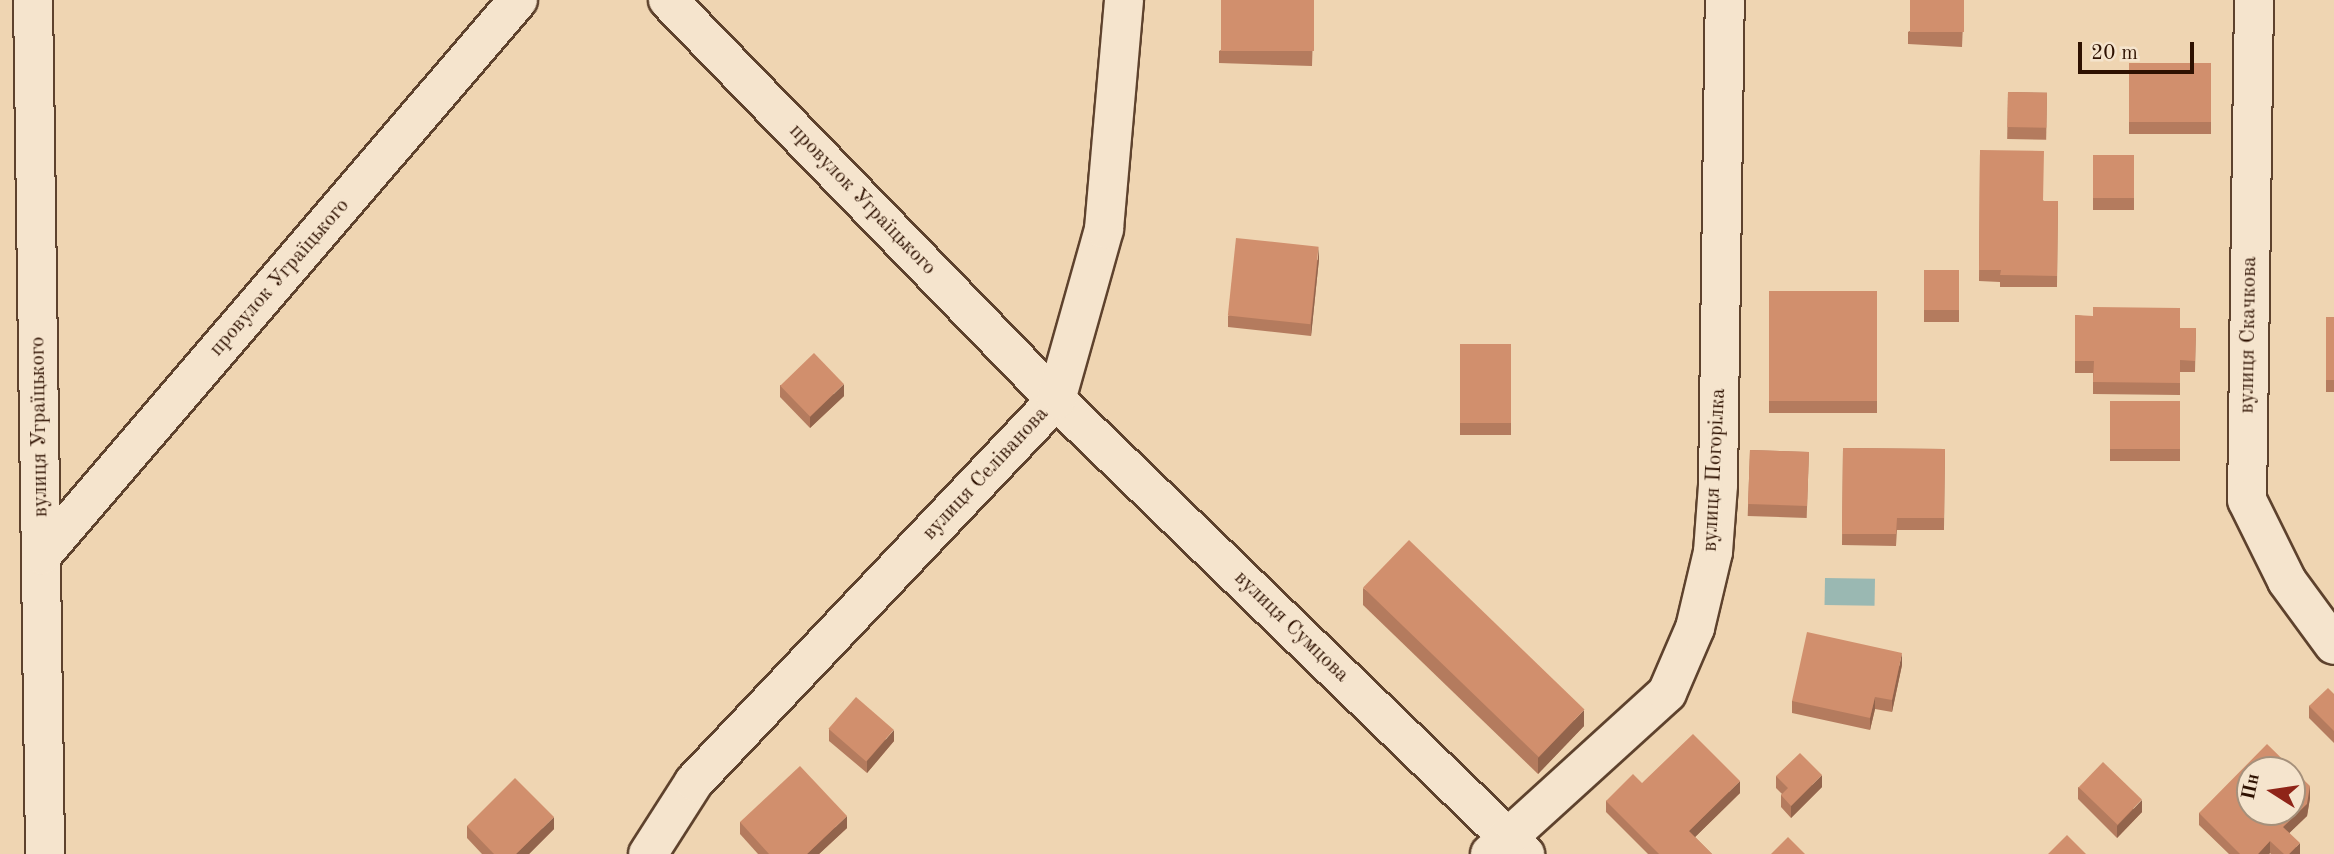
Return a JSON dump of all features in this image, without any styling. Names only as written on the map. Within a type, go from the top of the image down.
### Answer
[{"type":"street","name":"вулиця Уграїцького","points":[[33,0],[45,854]]},
{"type":"street","name":"провулок Уграїцького","points":[[42,555],[518,0]]},
{"type":"street","name":"провулок Уграїцького","points":[[668,0],[1056,400]]},
{"type":"street","name":"вулиця Селіванова","points":[[648,854],[694,782],[1056,400],[1104,229],[1124,0]]},
{"type":"street","name":"вулиця Погорілка","points":[[1507,848],[1667,693],[1695,628],[1713,552],[1718,485],[1725,0]]},
{"type":"street","name":"вулиця Скачкова","points":[[2254,0],[2247,500],[2287,581],[2334,645]]},
{"type":"street","name":"вулиця Сумцова","points":[[1056,400],[1507,848]]},
{"type":"water","points":[[1825,578],[1875,579],[1875,606],[1825,605]]},
{"type":"building","points":[[1221,0],[1314,0],[1314,51],[1221,51]]},
{"type":"building","points":[[1910,0],[1964,0],[1964,32],[1910,32]]},
{"type":"building","points":[[2129,63],[2211,63],[2211,122],[2129,122]]},
{"type":"building","points":[[2008,92],[2047,93],[2046,128],[2007,127]]},
{"type":"building","points":[[1980,150],[2044,151],[2043,201],[2058,201],[2057,276],[2000,275],[2001,270],[1979,270]]},
{"type":"building","points":[[2093,155],[2134,155],[2134,198],[2093,198]]},
{"type":"building","points":[[1236,238],[1319,247],[1310,324],[1228,316]]},
{"type":"building","points":[[1924,270],[1959,270],[1959,310],[1924,310]]},
{"type":"building","points":[[1769,291],[1877,291],[1877,401],[1769,401]]},
{"type":"building","points":[[2093,307],[2180,308],[2180,328],[2196,328],[2195,361],[2180,360],[2180,383],[2093,382],[2094,361],[2075,361],[2075,315],[2093,316]]},
{"type":"building","points":[[2326,317],[2334,317],[2334,380],[2326,380]]},
{"type":"building","points":[[1460,344],[1511,344],[1511,423],[1460,423]]},
{"type":"building","points":[[814,353],[844,384],[810,417],[780,386]]},
{"type":"building","points":[[2110,401],[2180,401],[2180,449],[2110,449]]},
{"type":"building","points":[[1843,448],[1945,449],[1944,518],[1897,518],[1896,534],[1842,534]]},
{"type":"building","points":[[1750,450],[1809,452],[1807,506],[1748,504]]},
{"type":"building","points":[[1409,540],[1585,709],[1539,757],[1363,587]]},
{"type":"building","points":[[1807,632],[1902,653],[1892,700],[1875,697],[1870,718],[1792,701]]},
{"type":"building","points":[[2328,688],[2334,694],[2334,731],[2309,706]]},
{"type":"building","points":[[856,697],[894,730],[866,762],[828,729]]},
{"type":"building","points":[[1693,734],[1740,781],[1689,831],[1712,854],[1659,854],[1606,801],[1633,774],[1642,783]]},
{"type":"building","points":[[2267,744],[2279,756],[2255,756]]},
{"type":"building","points":[[1800,753],[1822,775],[1791,806],[1781,795],[1788,788],[1776,776]]},
{"type":"building","points":[[2103,762],[2142,800],[2118,825],[2079,787]]},
{"type":"building","points":[[800,766],[847,816],[807,854],[769,854],[740,822]]},
{"type":"building","points":[[2236,775],[2236,826],[2284,826],[2300,843],[2289,854],[2284,854],[2270,841],[2258,854],[2240,854],[2199,813]]},
{"type":"building","points":[[515,778],[554,817],[516,854],[494,854],[467,826]]},
{"type":"building","points":[[2306,782],[2310,786],[2306,805]]},
{"type":"building","points":[[2067,835],[2086,854],[2048,854]]},
{"type":"building","points":[[1788,837],[1805,854],[1771,854]]}]
